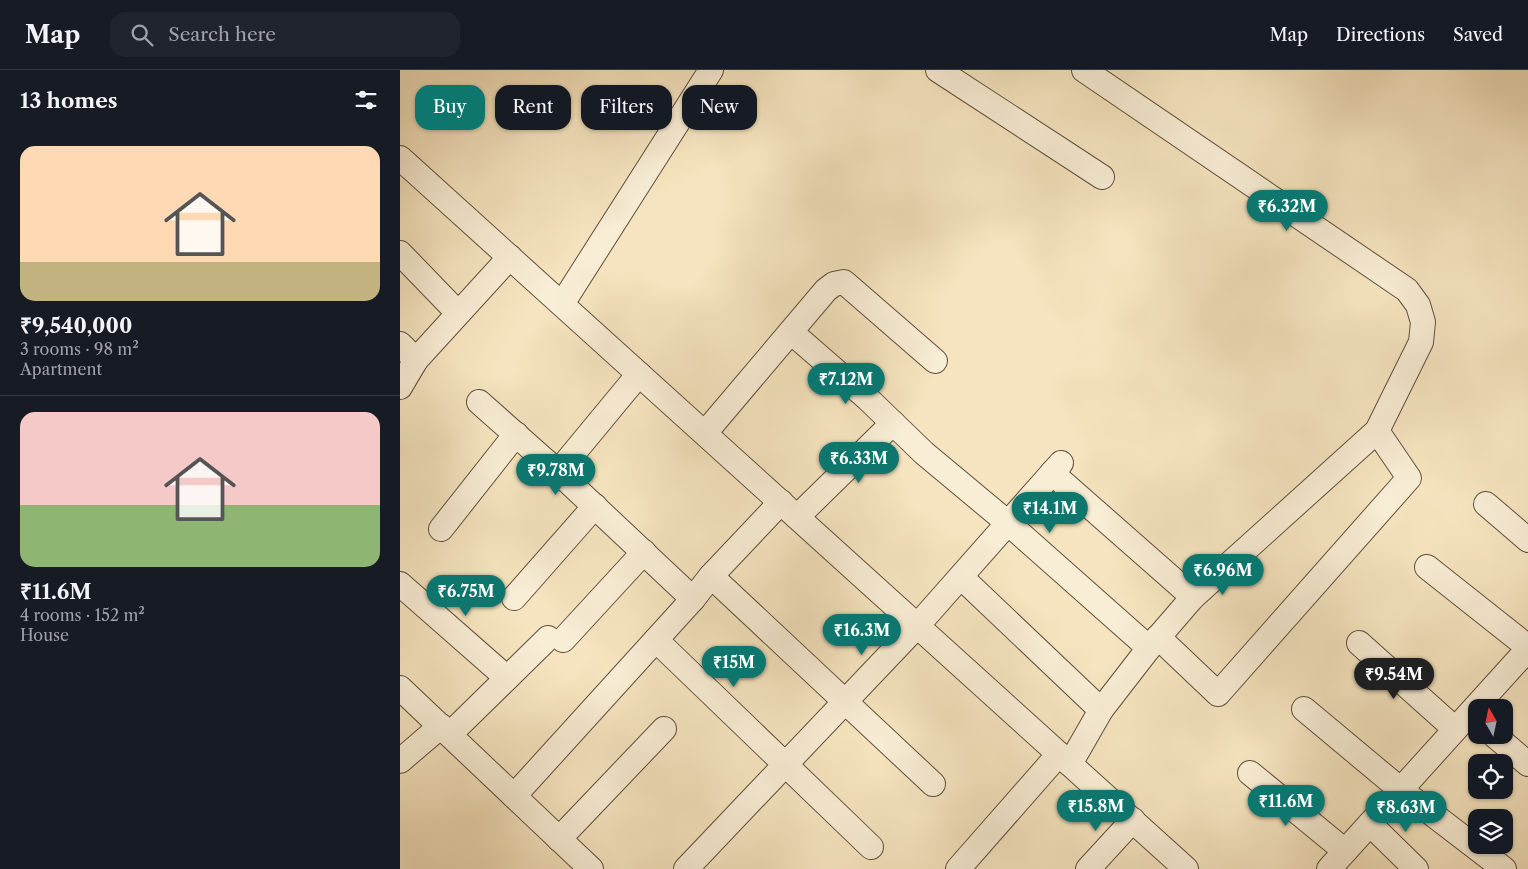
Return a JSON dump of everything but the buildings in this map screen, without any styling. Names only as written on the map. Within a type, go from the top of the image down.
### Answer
[{"type":"street","points":[[562,304],[711,70]]},
{"type":"street","points":[[938,70],[1102,177]]},
{"type":"street","points":[[958,869],[1064,759],[1153,642],[1193,597],[1377,431],[1421,342],[1423,322],[1418,305],[1407,290],[1084,70]]},
{"type":"street","points":[[400,158],[1186,869]]},
{"type":"street","points":[[400,253],[458,313]]},
{"type":"street","points":[[400,387],[408,352],[458,313],[510,257]]},
{"type":"street","points":[[705,433],[826,290],[834,284],[844,282],[935,361]]},
{"type":"street","points":[[791,332],[868,399],[924,453],[1218,694],[1409,478],[1377,431]]},
{"type":"street","points":[[558,472],[639,374]]},
{"type":"street","points":[[479,402],[558,472],[693,598]]},
{"type":"street","points":[[514,796],[656,640],[711,576],[893,423]]},
{"type":"street","points":[[441,529],[516,434]]},
{"type":"street","points":[[686,869],[917,626],[1057,468],[1193,597]]},
{"type":"street","points":[[1486,504],[1528,540]]},
{"type":"street","points":[[514,598],[595,506]]},
{"type":"street","points":[[400,761],[446,730],[556,639],[644,552]]},
{"type":"street","points":[[1329,869],[1467,721],[1528,648],[1427,566]]},
{"type":"street","points":[[711,576],[933,784]]},
{"type":"street","points":[[961,577],[1101,710]]},
{"type":"street","points":[[400,584],[507,678]]},
{"type":"street","points":[[656,640],[871,847]]},
{"type":"street","points":[[1359,643],[1467,721]]},
{"type":"street","points":[[400,688],[591,869]]},
{"type":"street","points":[[1304,709],[1401,790],[1504,869]]},
{"type":"street","points":[[559,839],[664,730]]},
{"type":"street","points":[[1505,744],[1528,764]]},
{"type":"street","points":[[1250,773],[1346,851]]},
{"type":"street","points":[[1088,869],[1133,820]]},
{"type":"street","points":[[1370,824],[1416,869]]}]
